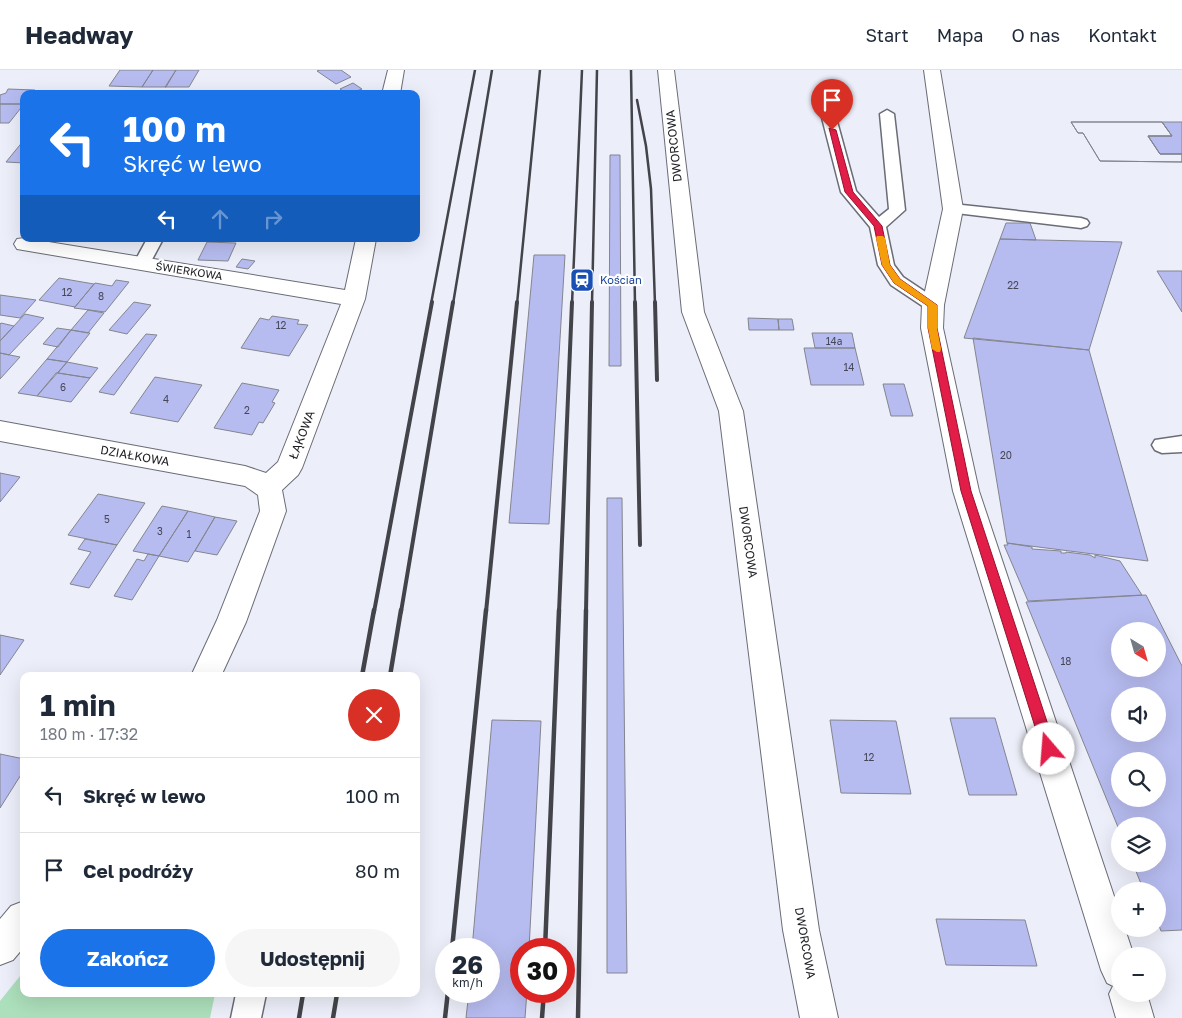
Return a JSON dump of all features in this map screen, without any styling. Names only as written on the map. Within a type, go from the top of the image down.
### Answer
[{"type":"street","points":[[391,90],[396,70]]},
{"type":"street","name":"DWORCOWA","points":[[666,70],[693,312],[731,411],[801,930],[819,1018]]},
{"type":"street","points":[[932,70],[953,209],[933,305],[932,328],[966,491],[1113,947]]},
{"type":"street","name":"ŁĄKOWA","points":[[268,487],[289,468],[354,298],[365,242]]},
{"type":"street","name":"ŚWIERKOWA","points":[[24,244],[354,298]]},
{"type":"street","name":"DZIAŁKOWA","points":[[0,431],[245,476],[259,480],[268,487]]},
{"type":"street","points":[[208,672],[231,622],[273,511],[274,497],[268,487]]},
{"type":"street","points":[[0,947],[20,924]]},
{"type":"street","points":[[1131,1002],[1136,1018]]},
{"type":"lane","points":[[828,114],[849,192],[878,226],[886,265],[897,281],[933,305]]},
{"type":"lane","points":[[878,226],[897,210],[887,114]]},
{"type":"lane","points":[[953,209],[1081,224]]},
{"type":"lane","points":[[142,263],[153,242]]},
{"type":"lane","points":[[1162,445],[1182,444]]},
{"type":"lane","points":[[246,1018],[250,997]]},
{"type":"green space","points":[[20,976],[20,997],[214,997],[210,1018],[0,1018],[0,1001]]},
{"type":"building","points":[[120,70],[153,70],[142,87],[109,86]]},
{"type":"building","points":[[153,70],[176,70],[166,87],[142,87]]},
{"type":"building","points":[[176,70],[199,70],[189,87],[165,87]]},
{"type":"building","points":[[341,70],[351,77],[336,84],[317,71]]},
{"type":"building","points":[[353,83],[362,89],[342,90],[340,89]]},
{"type":"building","points":[[8,89],[35,90],[20,90],[20,104],[0,104],[0,95],[6,93]]},
{"type":"building","points":[[0,104],[20,104],[20,109],[9,123],[0,123]]},
{"type":"building","points":[[1071,122],[1162,122],[1172,136],[1148,136],[1160,154],[1182,154],[1182,162],[1100,161],[1083,133],[1078,133]]},
{"type":"building","points":[[1071,122],[1162,122],[1172,136],[1148,136],[1160,154],[1182,154],[1182,162],[1100,161],[1083,133],[1078,133]]},
{"type":"building","points":[[1162,122],[1182,122],[1182,154],[1160,154],[1148,136],[1172,136]]},
{"type":"building","points":[[20,145],[20,163],[6,162]]},
{"type":"building","points":[[610,155],[620,155],[621,366],[609,366]]},
{"type":"building","points":[[1006,223],[1030,223],[1036,240],[1000,239]]},
{"type":"building","points":[[1000,239],[1122,242],[1089,350],[964,338]]},
{"type":"building","points":[[207,242],[236,243],[228,261],[198,260]]},
{"type":"building","points":[[534,255],[565,255],[549,524],[509,523]]},
{"type":"building","points":[[242,259],[255,261],[248,269],[236,267]]},
{"type":"building","points":[[1157,271],[1182,271],[1182,312]]},
{"type":"building","points":[[59,278],[94,284],[75,307],[39,300]]},
{"type":"building","points":[[116,280],[129,282],[105,312],[74,308],[95,283],[112,286]]},
{"type":"building","points":[[0,295],[36,300],[20,318],[0,315]]},
{"type":"building","points":[[134,302],[151,305],[127,334],[109,330]]},
{"type":"building","points":[[88,310],[104,313],[88,333],[71,330]]},
{"type":"building","points":[[25,314],[44,318],[9,355],[0,353],[0,341]]},
{"type":"building","points":[[272,316],[299,320],[297,324],[308,325],[289,356],[241,348],[260,318],[269,320]]},
{"type":"building","points":[[748,318],[778,319],[779,330],[749,330]]},
{"type":"building","points":[[778,319],[792,319],[794,330],[779,330]]},
{"type":"building","points":[[0,324],[14,326],[0,341]]},
{"type":"building","points":[[57,328],[71,330],[58,347],[43,344]]},
{"type":"building","points":[[71,330],[90,333],[67,362],[47,359]]},
{"type":"building","points":[[812,333],[852,333],[855,348],[815,348]]},
{"type":"building","points":[[146,334],[157,335],[114,395],[99,392]]},
{"type":"building","points":[[973,338],[1089,350],[1148,561],[1007,543]]},
{"type":"building","points":[[804,348],[855,348],[864,385],[811,385]]},
{"type":"building","points":[[0,353],[20,357],[0,379]]},
{"type":"building","points":[[47,359],[67,362],[37,396],[18,393]]},
{"type":"building","points":[[67,362],[98,368],[90,378],[58,373]]},
{"type":"building","points":[[56,373],[90,378],[71,402],[37,396]]},
{"type":"building","points":[[155,377],[202,385],[178,422],[130,413]]},
{"type":"building","points":[[242,383],[279,390],[272,402],[275,403],[263,423],[259,422],[252,435],[214,428]]},
{"type":"building","points":[[883,384],[904,384],[913,416],[891,416]]},
{"type":"building","points":[[0,473],[20,477],[0,502]]},
{"type":"building","points":[[98,494],[145,503],[117,545],[68,535]]},
{"type":"building","points":[[607,498],[622,498],[627,973],[607,973]]},
{"type":"building","points":[[162,506],[188,511],[159,556],[133,551]]},
{"type":"building","points":[[188,511],[215,517],[188,562],[159,556]]},
{"type":"building","points":[[215,517],[237,521],[217,555],[195,551]]},
{"type":"building","points":[[85,539],[117,545],[89,588],[70,584],[91,552],[78,549]]},
{"type":"building","points":[[1007,543],[1032,547],[1032,549],[1090,555],[1095,558],[1095,555],[1120,561],[1142,595],[1028,601],[1004,545],[1008,545]]},
{"type":"building","points":[[148,554],[159,556],[132,600],[114,596],[137,559],[144,561]]},
{"type":"building","points":[[1146,595],[1160,622],[1111,622],[1111,678],[1166,678],[1166,634],[1182,666],[1182,930],[1166,931],[1166,882],[1140,882],[1136,872],[1166,872],[1166,817],[1114,817],[1026,602]]},
{"type":"building","points":[[0,635],[24,640],[0,675]]},
{"type":"building","points":[[950,718],[995,718],[1017,795],[969,795]]},
{"type":"building","points":[[492,720],[541,721],[530,938],[510,938],[510,1003],[526,1003],[525,1018],[466,1018],[468,1003],[500,1003],[500,938],[473,938]]},
{"type":"building","points":[[830,720],[896,721],[911,794],[841,793]]},
{"type":"building","points":[[0,754],[20,758],[20,776],[0,808]]},
{"type":"building","points":[[936,919],[1025,920],[1037,966],[946,965]]},
{"type":"railway","points":[[431,304],[475,70]]},
{"type":"railway","points":[[453,304],[492,70]]},
{"type":"railway","points":[[517,304],[540,70]]},
{"type":"railway","points":[[572,304],[582,70]]},
{"type":"railway","points":[[592,304],[597,70]]},
{"type":"railway","points":[[631,70],[635,304]]},
{"type":"railway","points":[[637,100],[646,146],[651,189],[655,304]]},
{"type":"railway","points":[[374,612],[432,302]]},
{"type":"railway","points":[[401,612],[453,302]]},
{"type":"railway","points":[[486,612],[517,302]]},
{"type":"railway","points":[[559,612],[572,302]]},
{"type":"railway","points":[[586,612],[592,302]]},
{"type":"railway","points":[[635,302],[640,545]]},
{"type":"railway","points":[[655,302],[657,380]]},
{"type":"railway","points":[[363,672],[374,610]]},
{"type":"railway","points":[[391,672],[401,610]]},
{"type":"railway","points":[[453,938],[486,610]]},
{"type":"railway","points":[[545,938],[559,610]]},
{"type":"railway","points":[[578,1018],[586,610]]},
{"type":"railway","points":[[299,1018],[302,997]]},
{"type":"railway","points":[[333,1018],[336,997]]},
{"type":"railway","points":[[445,1018],[447,1003]]},
{"type":"railway","points":[[542,1018],[543,1003]]},
{"type":"slow traffic","points":[[880,238],[886,265],[897,281],[933,305],[932,328],[937,349]]},
{"type":"place","name":"Kościan","points":[[582,280]]},
{"type":"route","points":[[832,130],[849,192],[878,226],[886,265],[897,281],[933,305],[932,328],[966,491],[1049,749]]}]
